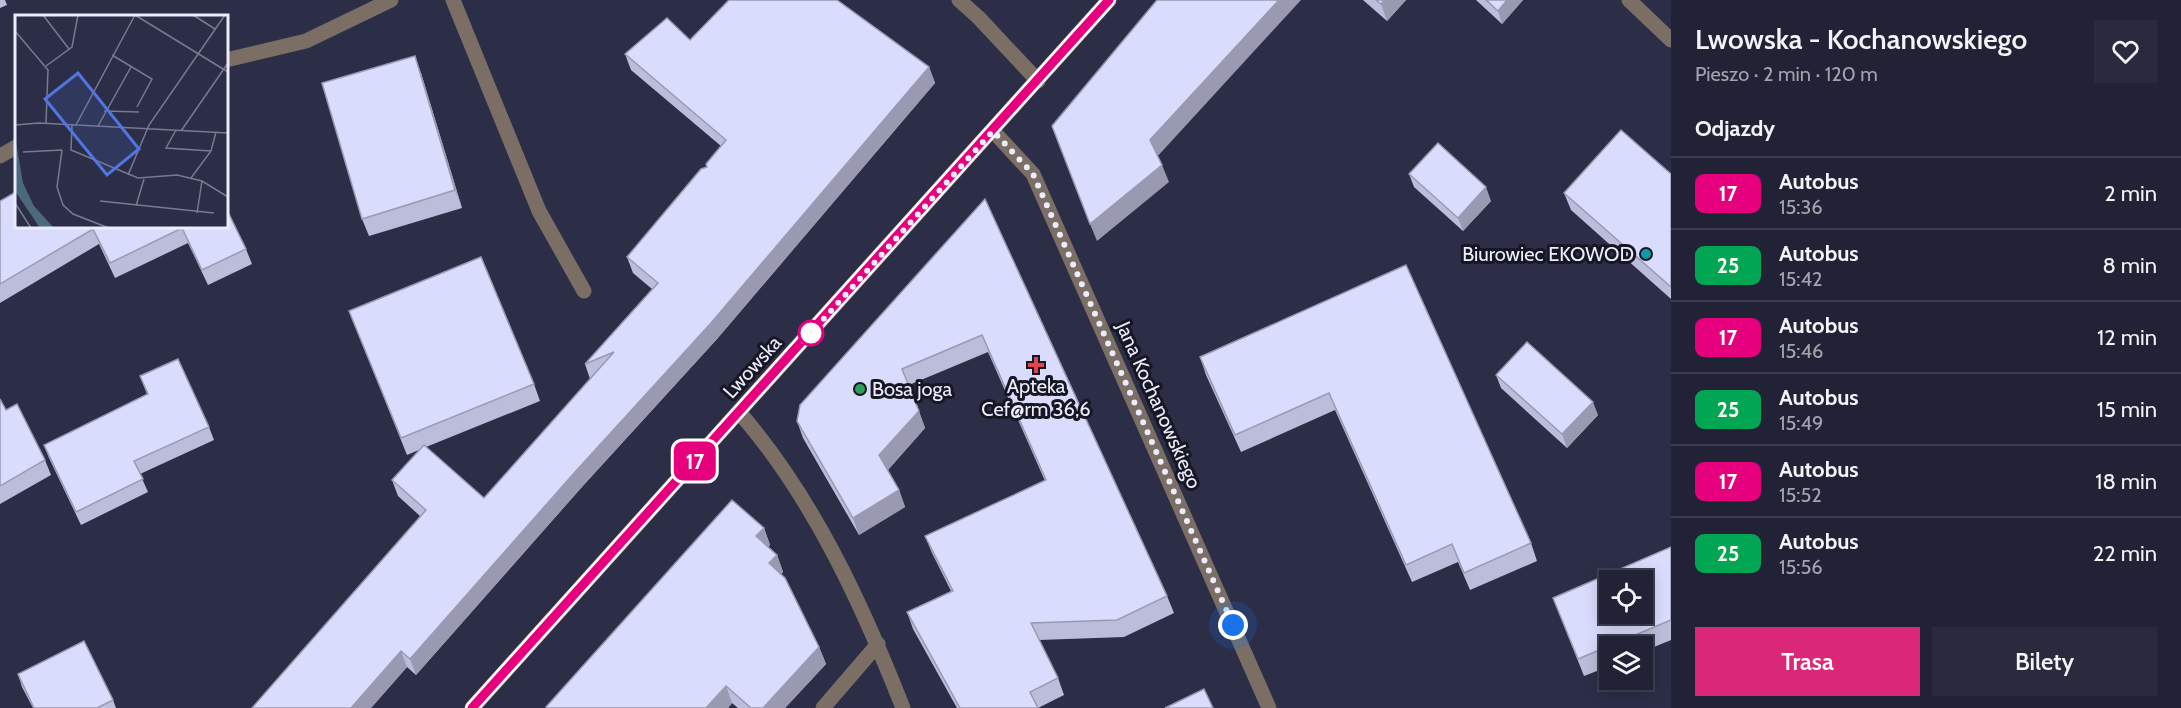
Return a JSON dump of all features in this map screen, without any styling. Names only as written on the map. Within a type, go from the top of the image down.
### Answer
[{"type":"street","points":[[228,60],[306,41],[391,0]]},
{"type":"street","points":[[453,0],[539,211],[584,291]]},
{"type":"street","points":[[959,0],[980,18],[1038,81]]},
{"type":"street","name":"Lwowska","points":[[472,708],[1109,0]]},
{"type":"street","points":[[1629,0],[1671,40]]},
{"type":"street","name":"Jana Kochanowskiego","points":[[993,131],[1033,174],[1269,708]]},
{"type":"street","points":[[0,156],[15,148]]},
{"type":"street","points":[[739,412],[765,441],[799,490],[878,644],[903,708]]},
{"type":"street","points":[[823,708],[878,644]]},
{"type":"building","points":[[729,0],[837,0],[929,67],[711,323],[575,472],[410,659],[401,651],[351,708],[252,708],[426,510],[392,480],[424,445],[484,498],[614,352],[585,364],[658,283],[627,257],[701,169],[707,167],[706,164],[726,140],[625,54],[667,18],[690,40]]},
{"type":"building","points":[[1157,0],[1279,0],[1150,140],[1162,165],[1090,224],[1052,126]]},
{"type":"building","points":[[1486,0],[1507,0],[1498,11]]},
{"type":"building","points":[[415,56],[455,190],[362,219],[322,83]]},
{"type":"building","name":"Biurowiec EKOWOD","points":[[1621,130],[1671,174],[1671,287],[1564,193]]},
{"type":"building","points":[[1438,143],[1486,187],[1458,218],[1409,174]]},
{"type":"building","points":[[14,193],[15,228],[182,228],[110,263],[93,229],[0,284],[0,201]]},
{"type":"building","points":[[985,199],[1167,596],[1117,620],[1031,623],[1058,678],[1030,692],[1038,708],[960,708],[907,612],[953,591],[925,536],[1046,480],[982,335],[902,369],[919,411],[879,455],[899,490],[853,518],[797,421],[800,405]]},
{"type":"building","points":[[228,212],[246,249],[202,270],[182,228],[228,228]]},
{"type":"building","points":[[481,257],[534,384],[401,438],[349,311]]},
{"type":"building","points":[[1406,265],[1531,543],[1464,573],[1452,544],[1406,565],[1329,393],[1235,435],[1200,357]]},
{"type":"building","points":[[1527,342],[1593,402],[1562,434],[1496,375]]},
{"type":"building","points":[[178,359],[209,427],[134,461],[143,479],[76,512],[44,445],[148,394],[140,376]]},
{"type":"building","points":[[0,399],[6,410],[17,404],[45,460],[0,486]]},
{"type":"building","points":[[732,500],[764,528],[756,536],[777,555],[769,563],[785,578],[819,647],[763,708],[751,708],[726,686],[706,708],[547,708],[546,707]]},
{"type":"building","points":[[1671,547],[1671,620],[1633,636],[1599,636],[1599,650],[1578,659],[1553,598],[1599,578],[1599,624],[1653,624],[1653,570],[1618,570]]},
{"type":"building","points":[[84,641],[113,700],[97,708],[34,708],[18,674]]},
{"type":"building","points":[[1204,689],[1213,708],[1165,708]]},
{"type":"bus line","name":"17","points":[[472,708],[1109,0]]},
{"type":"place","name":"Biurowiec EKOWOD","points":[[1646,254]]},
{"type":"place","name":"Apteka Cef@rm 36,6","points":[[1036,365]]},
{"type":"place","name":"Bosa joga","points":[[860,389]]},
{"type":"route","points":[[811,333],[803,342],[993,131],[1033,174],[1125,377],[1233,625]]}]
